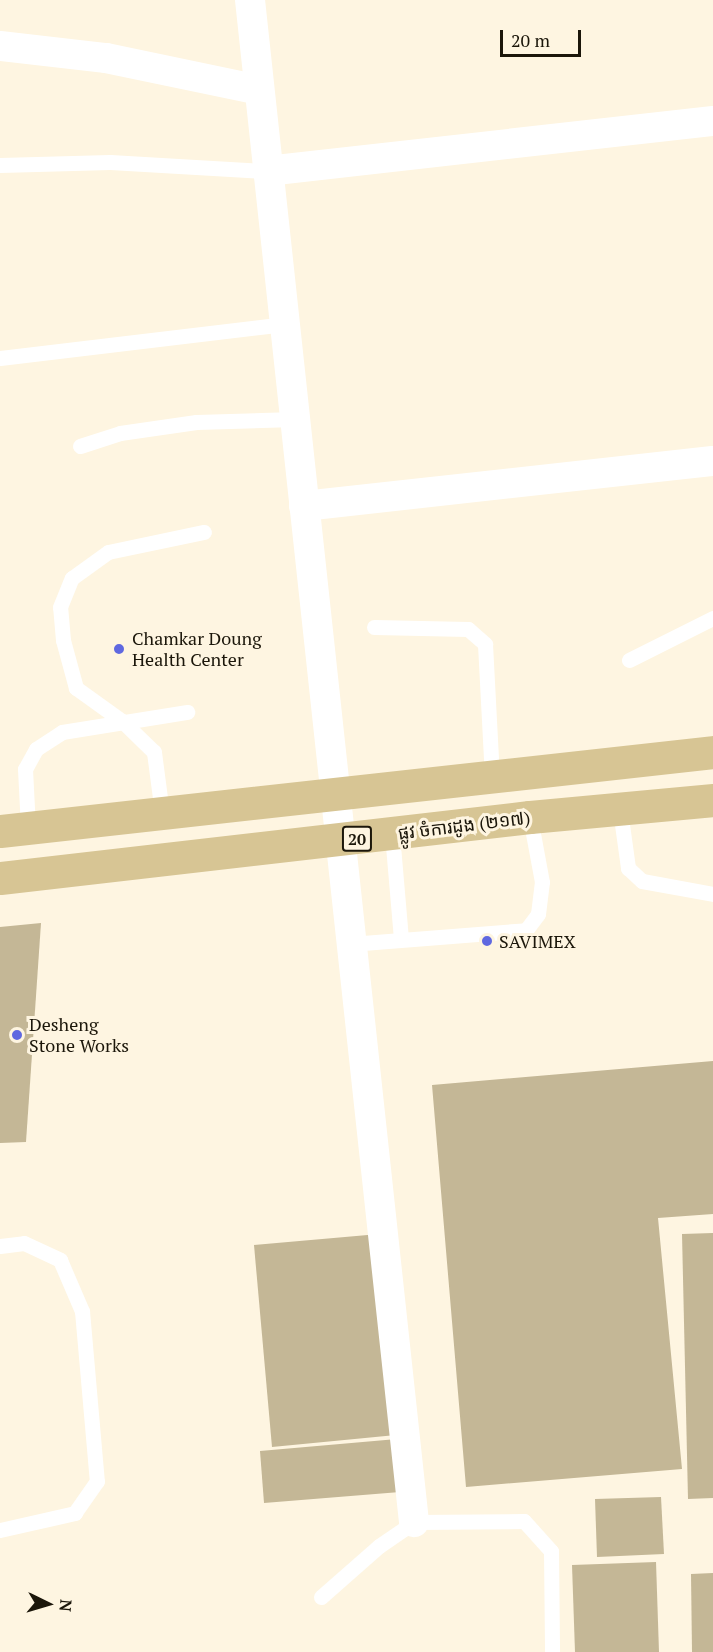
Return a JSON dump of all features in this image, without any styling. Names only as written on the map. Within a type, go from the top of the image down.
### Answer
[{"type":"main road","points":[[14,830],[713,752]]},
{"type":"main road","name":"ផ្លូវ ចំការដូង (២១៧)","points":[[0,878],[340,841],[530,817],[713,800]]},
{"type":"street","points":[[250,0],[414,1522]]},
{"type":"street","points":[[0,46],[106,58],[259,90]]},
{"type":"street","points":[[267,171],[713,121]]},
{"type":"street","points":[[304,506],[713,461]]},
{"type":"lane","points":[[0,165],[110,162],[267,171]]},
{"type":"lane","points":[[0,358],[285,324]]},
{"type":"lane","points":[[80,446],[120,433],[196,422],[295,419]]},
{"type":"lane","points":[[162,813],[154,752],[122,721],[76,688],[63,640],[60,607],[72,578],[108,552],[204,532]]},
{"type":"lane","points":[[629,660],[713,618]]},
{"type":"lane","points":[[374,627],[468,629],[485,644],[492,777]]},
{"type":"lane","points":[[14,830],[26,769],[36,748],[62,732],[187,712]]},
{"type":"lane","points":[[620,810],[628,868],[642,881],[713,894]]},
{"type":"lane","points":[[350,944],[526,930],[538,914],[542,882],[530,817]]},
{"type":"lane","points":[[392,834],[401,939]]},
{"type":"lane","points":[[0,1246],[24,1243],[60,1260],[82,1311],[97,1480],[75,1513],[0,1530]]},
{"type":"lane","points":[[321,1597],[379,1546],[414,1522],[524,1521],[551,1551],[552,1652]]},
{"type":"building","name":"Desheng Stone Works","points":[[41,923],[26,1142],[0,1143],[0,927]]},
{"type":"building","points":[[713,1061],[713,1214],[658,1218],[682,1469],[466,1487],[432,1085]]},
{"type":"building","points":[[713,1233],[713,1498],[688,1499],[682,1234]]},
{"type":"building","points":[[379,1234],[396,1435],[272,1447],[254,1245]]},
{"type":"building","points":[[397,1439],[400,1492],[264,1503],[260,1451]]},
{"type":"building","points":[[661,1497],[664,1554],[597,1557],[595,1499]]},
{"type":"building","points":[[656,1562],[659,1652],[575,1652],[572,1565]]},
{"type":"building","points":[[713,1573],[713,1652],[692,1652],[691,1574]]},
{"type":"place","name":"Chamkar Doung Health Center","points":[[119,649]]},
{"type":"place","name":"SAVIMEX","points":[[487,941]]},
{"type":"place","name":"Desheng Stone Works","points":[[17,1035]]}]
